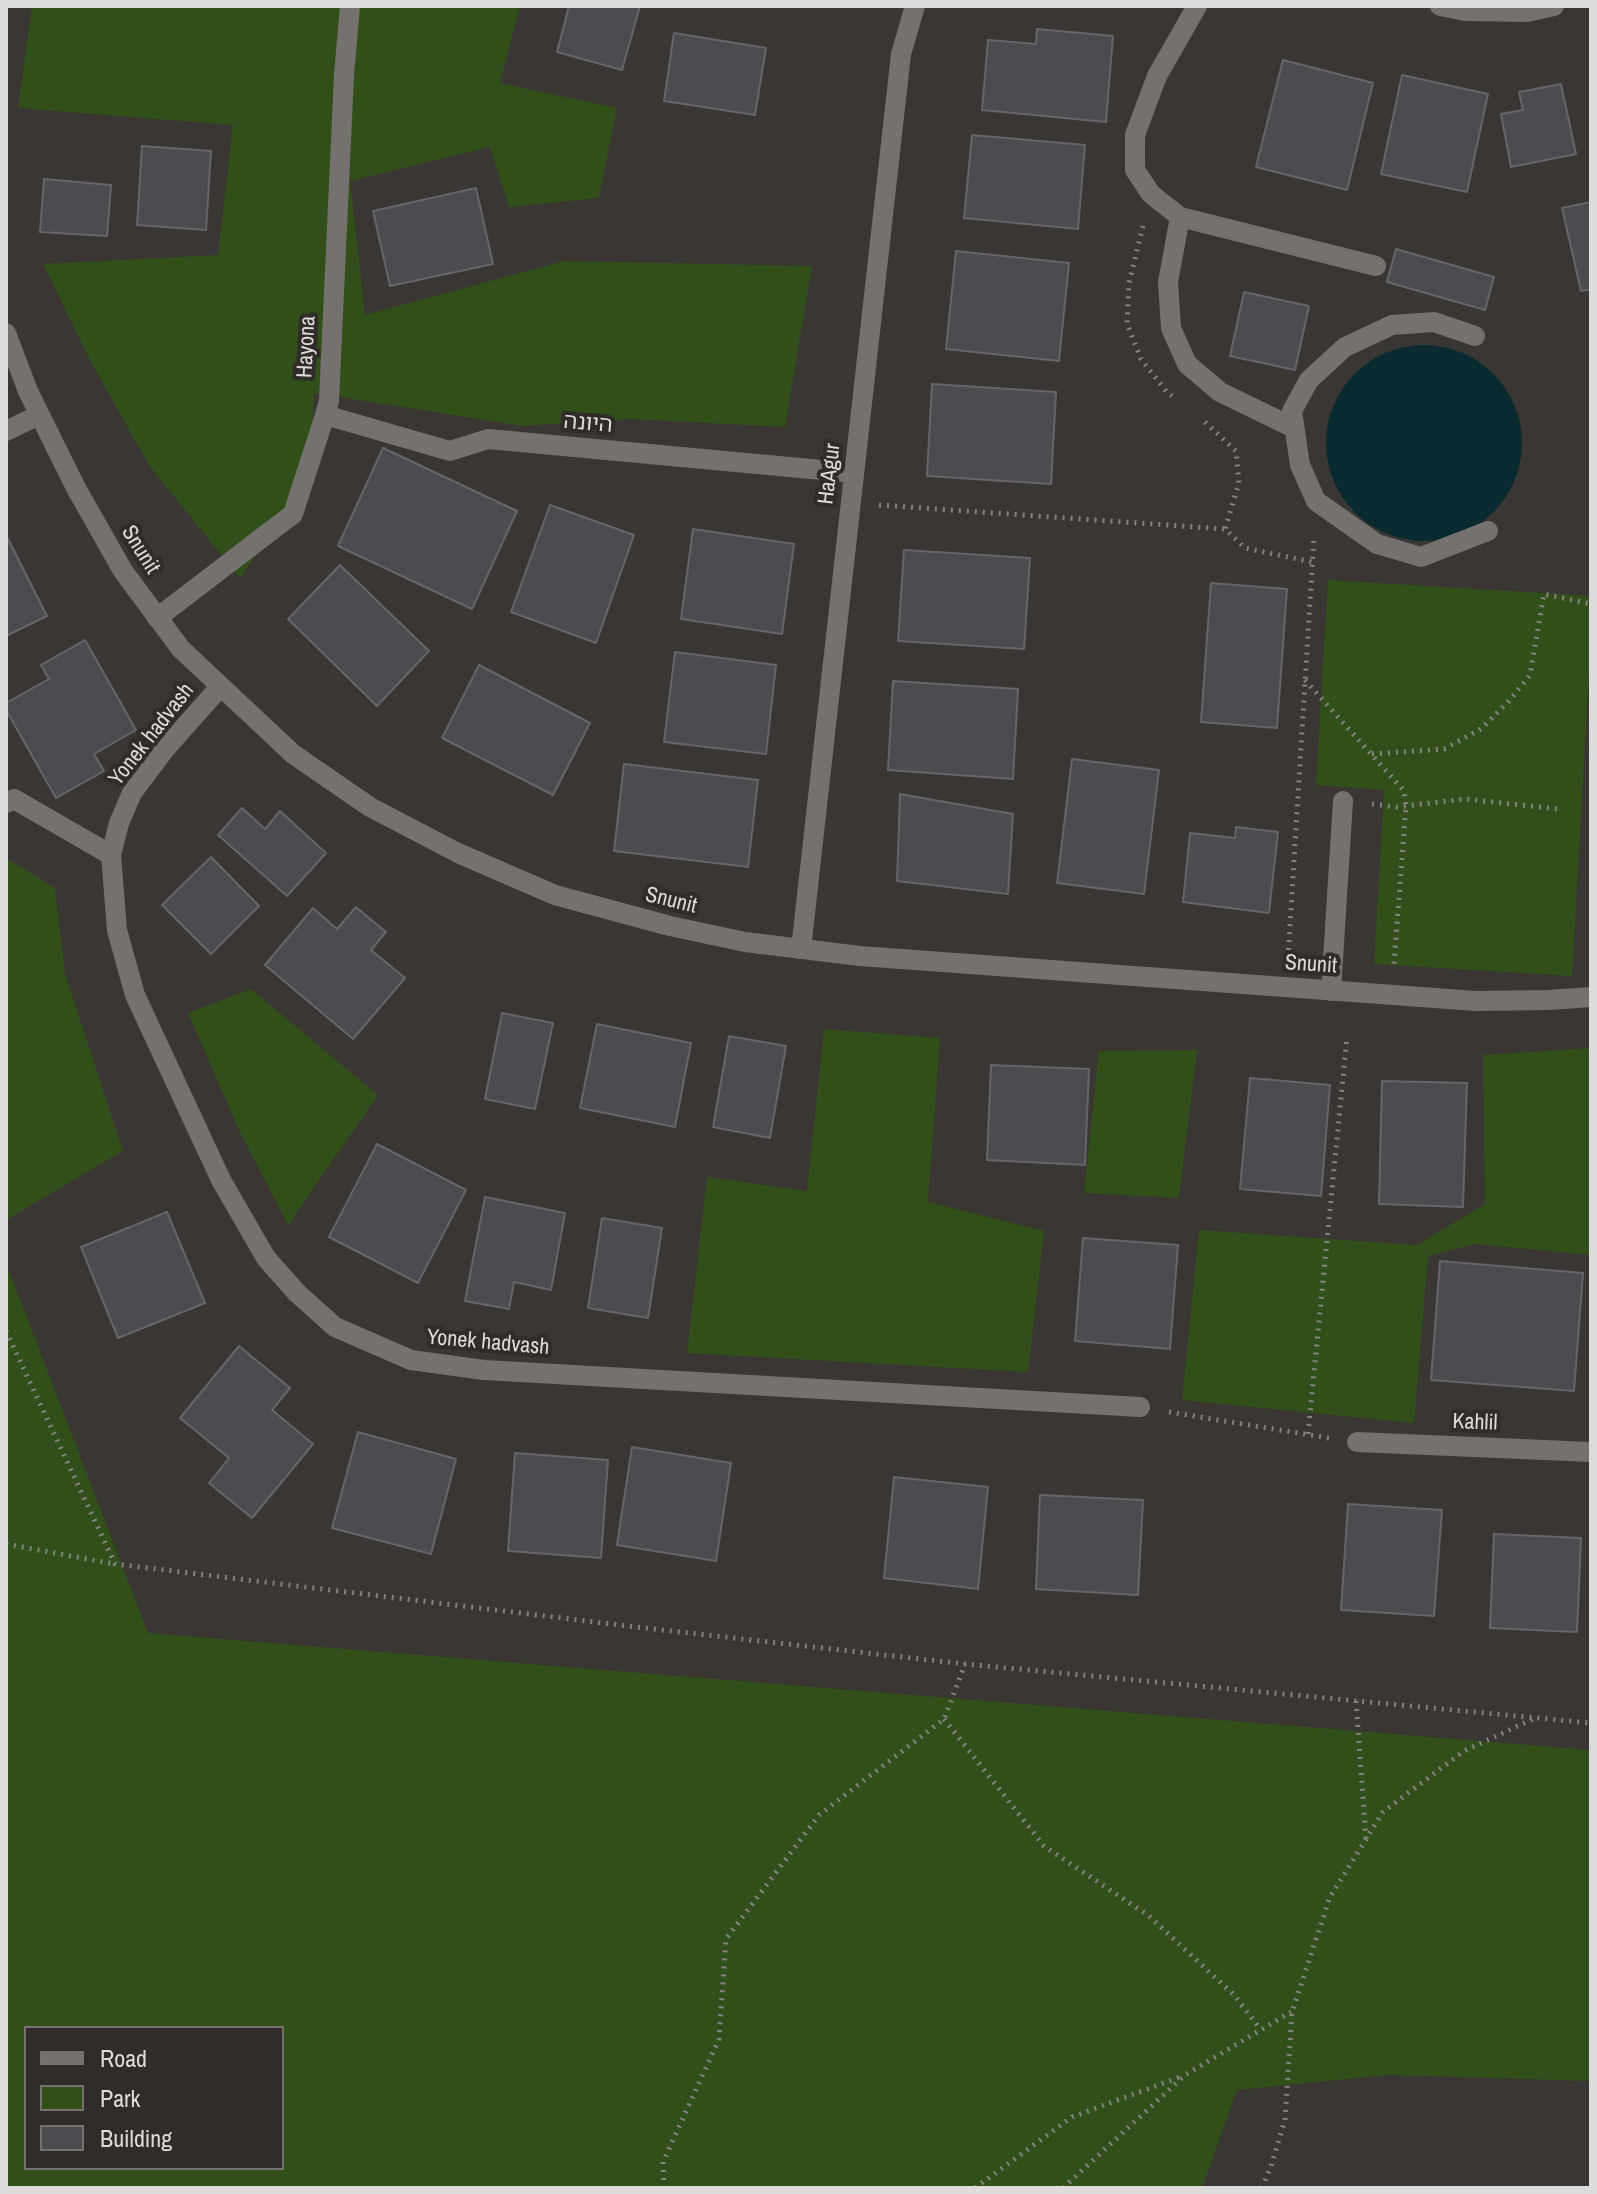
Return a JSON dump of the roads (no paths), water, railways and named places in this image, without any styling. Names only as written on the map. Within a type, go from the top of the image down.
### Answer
[{"type":"street","name":"Hayona","points":[[157,618],[293,514],[325,415],[329,401],[350,6]]},
{"type":"street","name":"HaAgur","points":[[801,949],[901,54],[915,6]]},
{"type":"street","points":[[1197,6],[1157,76],[1135,135],[1135,170],[1151,194],[1180,217],[1376,266]]},
{"type":"street","points":[[1440,6],[1465,11],[1527,12],[1554,6]]},
{"type":"street","points":[[1180,217],[1168,282],[1171,328],[1187,364],[1220,392],[1294,428]]},
{"type":"street","points":[[1475,336],[1434,322],[1392,325],[1345,347],[1309,380],[1292,411],[1300,465],[1316,501],[1377,544],[1421,557],[1488,531]]},
{"type":"street","name":"Snunit","points":[[6,333],[28,391],[76,488],[123,571],[181,649],[293,754],[370,807],[458,853],[555,895],[670,926],[745,942],[860,956],[1476,1001],[1591,997]]},
{"type":"street","points":[[6,431],[39,415]]},
{"type":"street","name":"היונה","points":[[325,415],[450,451],[488,439],[854,473]]},
{"type":"street","name":"Yonek hadvash","points":[[220,687],[165,749],[132,793],[119,823],[111,855],[117,930],[135,995],[221,1180],[266,1258],[297,1293],[335,1327],[411,1360],[484,1370],[1140,1407]]},
{"type":"street","points":[[6,803],[14,799],[111,855]]},
{"type":"street","points":[[1331,991],[1343,801]]},
{"type":"street","name":"Kahlil","points":[[1357,1442],[1591,1452]]},
{"type":"water","points":[[1424,345],[1462,352],[1479,361],[1493,374],[1506,388],[1515,405],[1522,443],[1515,481],[1506,498],[1493,512],[1479,525],[1462,534],[1424,541],[1386,534],[1369,525],[1355,512],[1342,498],[1333,481],[1326,443],[1333,405],[1342,388],[1355,374],[1369,361],[1386,352]]}]
